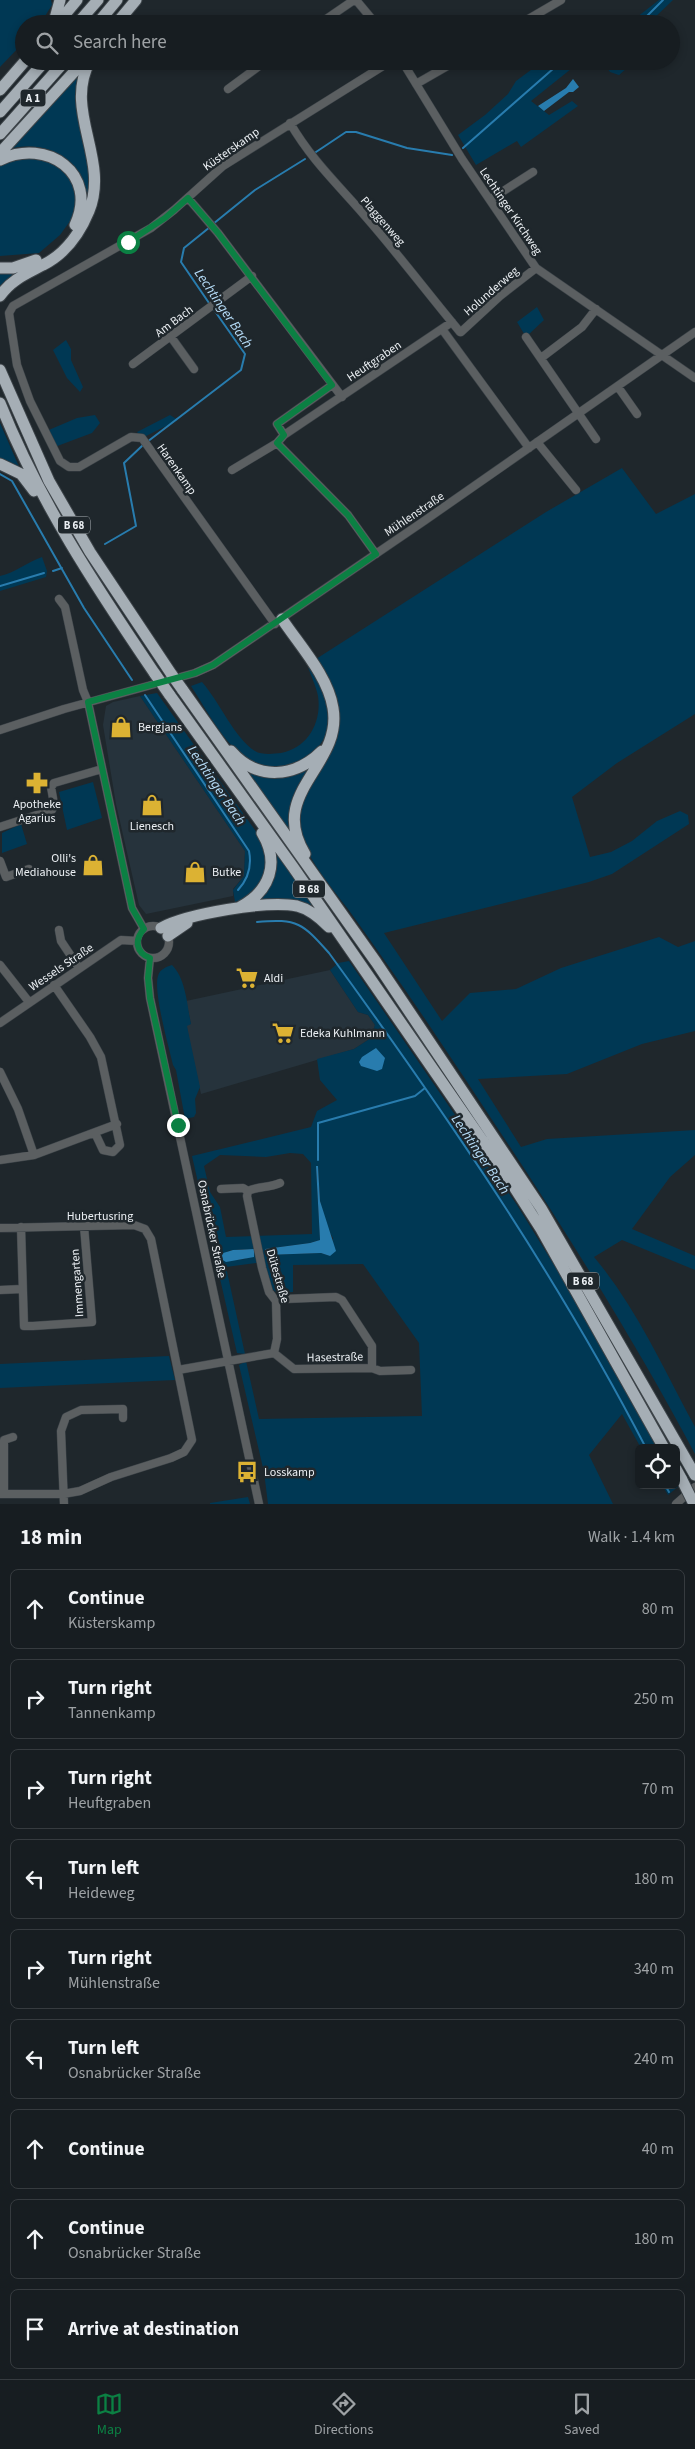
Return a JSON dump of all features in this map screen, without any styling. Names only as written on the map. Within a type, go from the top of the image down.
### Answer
[{"type":"highway","points":[[58,15],[60,0]]},
{"type":"highway","points":[[63,15],[77,0]]},
{"type":"highway","points":[[86,15],[98,0]]},
{"type":"highway","points":[[104,15],[117,0]]},
{"type":"highway","points":[[124,15],[136,0]]},
{"type":"highway","points":[[0,90],[17,70]]},
{"type":"highway","name":"A 1","points":[[0,112],[37,70]]},
{"type":"highway","name":"A 1","points":[[0,134],[57,70]]},
{"type":"highway","points":[[0,153],[76,70]]},
{"type":"highway","points":[[0,296],[16,278],[43,265],[66,248],[83,224],[90,208],[94,192],[95,170],[92,150],[83,121],[80,96],[86,70]]},
{"type":"highway","points":[[0,160],[24,152],[47,154],[66,165],[72,173],[81,198],[80,212],[75,224],[53,250],[25,265],[13,268],[0,268]]},
{"type":"highway","name":"B 68","points":[[0,370],[48,481],[90,552],[182,690],[376,962],[541,1208],[694,1472]]},
{"type":"highway","name":"B 68","points":[[0,403],[24,457],[73,551],[155,674],[476,1130],[541,1229],[662,1444]]},
{"type":"highway","points":[[0,464],[12,468],[27,480],[65,544],[73,551]]},
{"type":"highway","points":[[278,621],[319,674],[332,700],[333,732],[320,762],[298,798],[293,818],[300,846],[314,870],[316,880]]},
{"type":"highway","points":[[182,690],[189,693],[237,758],[253,767],[276,772],[290,771],[313,760],[327,746]]},
{"type":"highway","points":[[237,909],[258,894],[269,878],[271,871],[271,854],[258,826],[256,815]]},
{"type":"highway","points":[[164,932],[176,929],[201,917],[237,909],[284,904],[298,906],[310,911],[330,928],[353,960],[360,963]]},
{"type":"highway","points":[[680,1476],[694,1504]]},
{"type":"street","points":[[332,15],[355,0],[368,15]]},
{"type":"street","points":[[535,15],[561,0]]},
{"type":"street","points":[[228,89],[254,70]]},
{"type":"street","name":"Küsterskamp","points":[[12,306],[151,228],[188,198],[222,166],[376,70]]},
{"type":"street","name":"Lechtinger Kirchweg","points":[[407,70],[462,159],[491,199],[536,268],[695,378]]},
{"type":"street","points":[[416,84],[440,70]]},
{"type":"street","name":"Plaggenweg","points":[[290,123],[306,150],[322,171],[370,222],[461,332]]},
{"type":"street","points":[[491,199],[533,172]]},
{"type":"street","points":[[188,198],[208,219],[342,397]]},
{"type":"street","name":"Holunderweg","points":[[461,332],[500,296],[536,268]]},
{"type":"street","name":"Am Bach","points":[[133,364],[252,276]]},
{"type":"street","name":"Harenkamp","points":[[12,306],[9,313],[17,365],[30,401],[60,460],[69,467],[79,467],[132,437],[142,438],[278,621]]},
{"type":"street","points":[[541,358],[582,327],[596,309]]},
{"type":"street","name":"Heuftgraben","points":[[232,470],[277,443],[284,435],[452,322]]},
{"type":"street","points":[[442,329],[529,448]]},
{"type":"street","name":"Mühlenstraße","points":[[0,730],[88,702],[195,673],[213,665],[695,332]]},
{"type":"street","points":[[171,337],[194,369]]},
{"type":"street","points":[[526,337],[596,439]]},
{"type":"street","name":"Heuftgraben","points":[[284,435],[277,424],[332,385]]},
{"type":"street","points":[[618,387],[638,414]]},
{"type":"street","points":[[537,442],[576,490]]},
{"type":"street","points":[[277,443],[348,515],[376,554]]},
{"type":"street","points":[[59,599],[65,607],[83,690],[88,702],[132,908],[144,929]]},
{"type":"street","points":[[0,828],[52,810],[54,804],[51,787],[54,783],[102,769]]},
{"type":"street","points":[[0,861],[6,877],[30,869]]},
{"type":"street","points":[[152,926],[164,932],[169,944],[167,951],[160,957],[150,958],[142,954],[137,941],[144,929],[152,926]]},
{"type":"street","points":[[59,930],[61,941],[79,968]]},
{"type":"street","name":"Wessels Straße","points":[[0,1023],[122,940],[137,941]]},
{"type":"street","name":"Osnabrücker Straße","points":[[150,958],[148,978],[150,998],[260,1504]]},
{"type":"street","points":[[0,965],[29,1002]]},
{"type":"street","points":[[54,985],[90,1037],[101,1057],[120,1145],[113,1152],[103,1150],[95,1133]]},
{"type":"street","points":[[0,1072],[18,1109],[34,1155]]},
{"type":"street","points":[[0,1160],[34,1155],[117,1124]]},
{"type":"street","points":[[221,1189],[243,1188],[248,1191],[270,1187],[280,1182]]},
{"type":"street","name":"Dütestraße","points":[[248,1191],[247,1196],[262,1268],[269,1292],[276,1301],[277,1339],[274,1353]]},
{"type":"street","name":"Hubertusring","points":[[0,1228],[134,1224],[145,1229],[151,1240],[192,1440],[189,1447],[171,1458],[111,1477],[80,1491],[63,1494],[2,1494]]},
{"type":"street","name":"Immengarten","points":[[21,1227],[24,1326],[92,1322],[84,1226]]},
{"type":"street","points":[[0,1290],[22,1290]]},
{"type":"street","name":"Hasestraße","points":[[276,1301],[336,1297],[342,1300],[372,1346],[372,1368]]},
{"type":"street","points":[[178,1370],[274,1353]]},
{"type":"street","name":"Hasestraße","points":[[274,1353],[294,1369],[372,1368],[380,1371],[411,1370]]},
{"type":"street","points":[[64,1504],[61,1431],[66,1417],[81,1410],[123,1409],[123,1418]]},
{"type":"street","points":[[2,1494],[4,1440],[13,1437]]},
{"type":"street","points":[[676,1504],[695,1487]]},
{"type":"shaded area","points":[[0,0],[51,0],[52,5],[46,15],[15,15],[15,51],[0,67]]},
{"type":"shaded area","points":[[659,0],[673,0],[657,15],[640,15]]},
{"type":"shaded area","points":[[83,70],[76,96],[79,123],[90,162],[89,191],[85,209],[85,193],[81,180],[75,168],[66,159],[55,152],[43,148],[13,148]]},
{"type":"shaded area","points":[[531,70],[570,70],[531,101],[549,115],[572,101],[578,106],[521,147],[517,141],[476,165],[458,135],[485,115],[508,94],[516,81]]},
{"type":"shaded area","points":[[609,70],[625,70],[619,75]]},
{"type":"shaded area","points":[[573,79],[579,87],[573,92],[569,92],[544,111],[538,106],[566,88]]},
{"type":"shaded area","points":[[47,158],[65,170],[73,184],[77,200],[73,217],[60,235],[39,253],[0,256],[0,166],[11,159]]},
{"type":"shaded area","points":[[30,266],[0,289],[0,271]]},
{"type":"shaded area","points":[[537,307],[544,320],[526,337],[517,322]]},
{"type":"shaded area","points":[[66,340],[71,349],[71,360],[83,387],[80,392],[67,378],[53,350]]},
{"type":"shaded area","points":[[95,415],[100,423],[92,433],[52,448],[44,432],[77,418]]},
{"type":"shaded area","points":[[170,415],[178,420],[142,438],[137,432]]},
{"type":"shaded area","points":[[0,423],[20,469],[0,459]]},
{"type":"shaded area","points":[[622,468],[656,514],[695,494],[695,714],[617,763],[572,797],[590,857],[611,852],[632,841],[657,821],[680,811],[688,815],[689,824],[612,874],[589,882],[384,933],[442,1021],[470,993],[516,989],[561,968],[659,937],[678,947],[695,941],[695,1031],[642,1044],[567,1074],[478,1079],[521,1147],[547,1139],[695,1130],[695,1155],[670,1177],[632,1229],[695,1256],[695,1270],[622,1240],[594,1257],[621,1293],[633,1313],[695,1427],[695,1454],[632,1342],[566,1233],[416,1005],[316,867],[300,831],[300,812],[305,795],[332,748],[338,730],[339,710],[336,696],[331,683],[316,659],[546,512]]},
{"type":"shaded area","points":[[42,557],[47,571],[46,577],[0,591],[0,576]]},
{"type":"shaded area","points":[[308,667],[319,680],[329,707],[330,716],[327,733],[321,743],[304,759],[294,764],[283,766],[261,765],[241,754],[224,737],[191,686],[202,682],[234,729],[255,751],[264,754],[281,753],[299,746],[306,740],[318,715],[318,696]]},
{"type":"shaded area","points":[[157,693],[262,840],[266,849],[265,878],[247,898],[235,902],[233,890],[244,876],[245,851],[140,696]]},
{"type":"shaded area","points":[[140,696],[245,851],[244,876],[233,889],[233,896],[146,914],[139,905],[116,804],[103,725],[106,706],[113,702]]},
{"type":"shaded area","points":[[312,765],[298,791],[292,808],[291,827],[293,837],[243,767],[257,773]]},
{"type":"shaded area","points":[[93,782],[102,818],[67,830],[59,792]]},
{"type":"shaded area","points":[[21,824],[27,844],[2,853],[2,833]]},
{"type":"shaded area","points":[[275,850],[317,909],[298,900],[256,903],[267,891],[273,879]]},
{"type":"shaded area","points":[[349,961],[517,1205],[572,1294],[658,1444],[639,1444],[622,1414],[589,1455],[613,1504],[268,1504],[264,1472],[239,1365],[246,1361],[259,1419],[422,1416],[419,1343],[363,1264],[293,1265],[293,1292],[277,1293],[272,1289],[264,1262],[226,1267],[245,1354],[237,1353],[192,1156],[311,1127],[317,1111],[337,1100],[320,1080],[317,1059],[354,1049],[371,1038],[375,1025],[368,1015],[358,1012],[330,970],[338,963]],"holes":[[[290,1153],[303,1154],[311,1163],[312,1234],[226,1237],[220,1207],[210,1192],[204,1166],[220,1155],[266,1157]],[[316,1166],[318,1166],[320,1201],[327,1228],[333,1238],[330,1256],[321,1253],[266,1255],[265,1249],[320,1240]],[[254,1249],[245,1259],[235,1260],[227,1251]]]},
{"type":"shaded area","points":[[172,965],[180,977],[185,993],[191,1024],[187,1026],[200,1087],[195,1099],[196,1113],[194,1117],[185,1119],[176,1070],[173,1065],[159,1006],[157,983],[160,972]]},
{"type":"shaded area","points":[[330,970],[358,1012],[368,1015],[375,1025],[371,1038],[354,1049],[201,1094],[186,1025],[191,1024],[186,1001]]},
{"type":"shaded area","points":[[376,1048],[385,1058],[382,1069],[377,1071],[361,1066],[359,1062],[362,1057]]},
{"type":"shaded area","points":[[316,1166],[318,1166],[320,1201],[336,1251],[330,1256],[321,1253],[266,1255],[265,1249],[320,1240]]},
{"type":"shaded area","points":[[254,1249],[254,1257],[226,1262],[221,1259],[220,1254],[233,1250]]},
{"type":"shaded area","points":[[169,1356],[175,1380],[0,1388],[0,1364]]},
{"type":"shaded area","points":[[664,1489],[675,1489],[668,1495]]},
{"type":"shaded area","points":[[248,1497],[250,1504],[210,1504],[210,1503]]},
{"type":"waterway","name":"Lechtinger Bach","points":[[648,15],[663,0]]},
{"type":"waterway","name":"Lechtinger Bach","points":[[463,148],[552,70]]},
{"type":"waterway","name":"Lechtinger Bach","points":[[313,154],[346,132],[356,132],[407,148],[452,155]]},
{"type":"waterway","name":"Lechtinger Bach","points":[[213,224],[255,190],[305,159]]},
{"type":"waterway","name":"Lechtinger Bach","points":[[209,303],[181,262],[184,248],[210,227]]},
{"type":"waterway","name":"Lechtinger Bach","points":[[147,442],[241,370],[245,354],[212,307]]},
{"type":"waterway","name":"Lechtinger Bach","points":[[105,544],[136,526],[124,463],[143,445]]},
{"type":"waterway","name":"Lechtinger Bach","points":[[0,474],[12,481],[84,608],[132,680]]},
{"type":"waterway","points":[[53,571],[62,568]]},
{"type":"waterway","points":[[0,586],[44,573]]},
{"type":"waterway","name":"Lechtinger Bach","points":[[145,695],[249,851],[249,872],[238,890]]},
{"type":"waterway","name":"Lechtinger Bach","points":[[257,922],[282,921],[299,925],[313,935],[329,953],[497,1194],[575,1319],[644,1444]]},
{"type":"waterway","points":[[318,1160],[318,1123],[415,1096],[425,1088]]},
{"type":"place","name":"Bergjans","points":[[121,727]]},
{"type":"place","name":"Apotheke Agarius","points":[[37,783]]},
{"type":"place","name":"Lienesch","points":[[152,805]]},
{"type":"place","name":"Olli's Mediahouse","points":[[93,865]]},
{"type":"place","name":"Butke","points":[[195,872]]},
{"type":"place","name":"Aldi","points":[[247,978]]},
{"type":"place","name":"Edeka Kuhlmann","points":[[283,1033]]},
{"type":"place","name":"Losskamp","points":[[247,1472]]},
{"type":"route","points":[[128,242],[165,218],[188,198],[208,219],[332,385],[277,424],[284,435],[277,443],[348,515],[376,554],[213,665],[195,673],[88,702],[132,908],[144,929],[138,936],[137,945],[142,954],[150,958],[148,987],[178,1125]]}]
